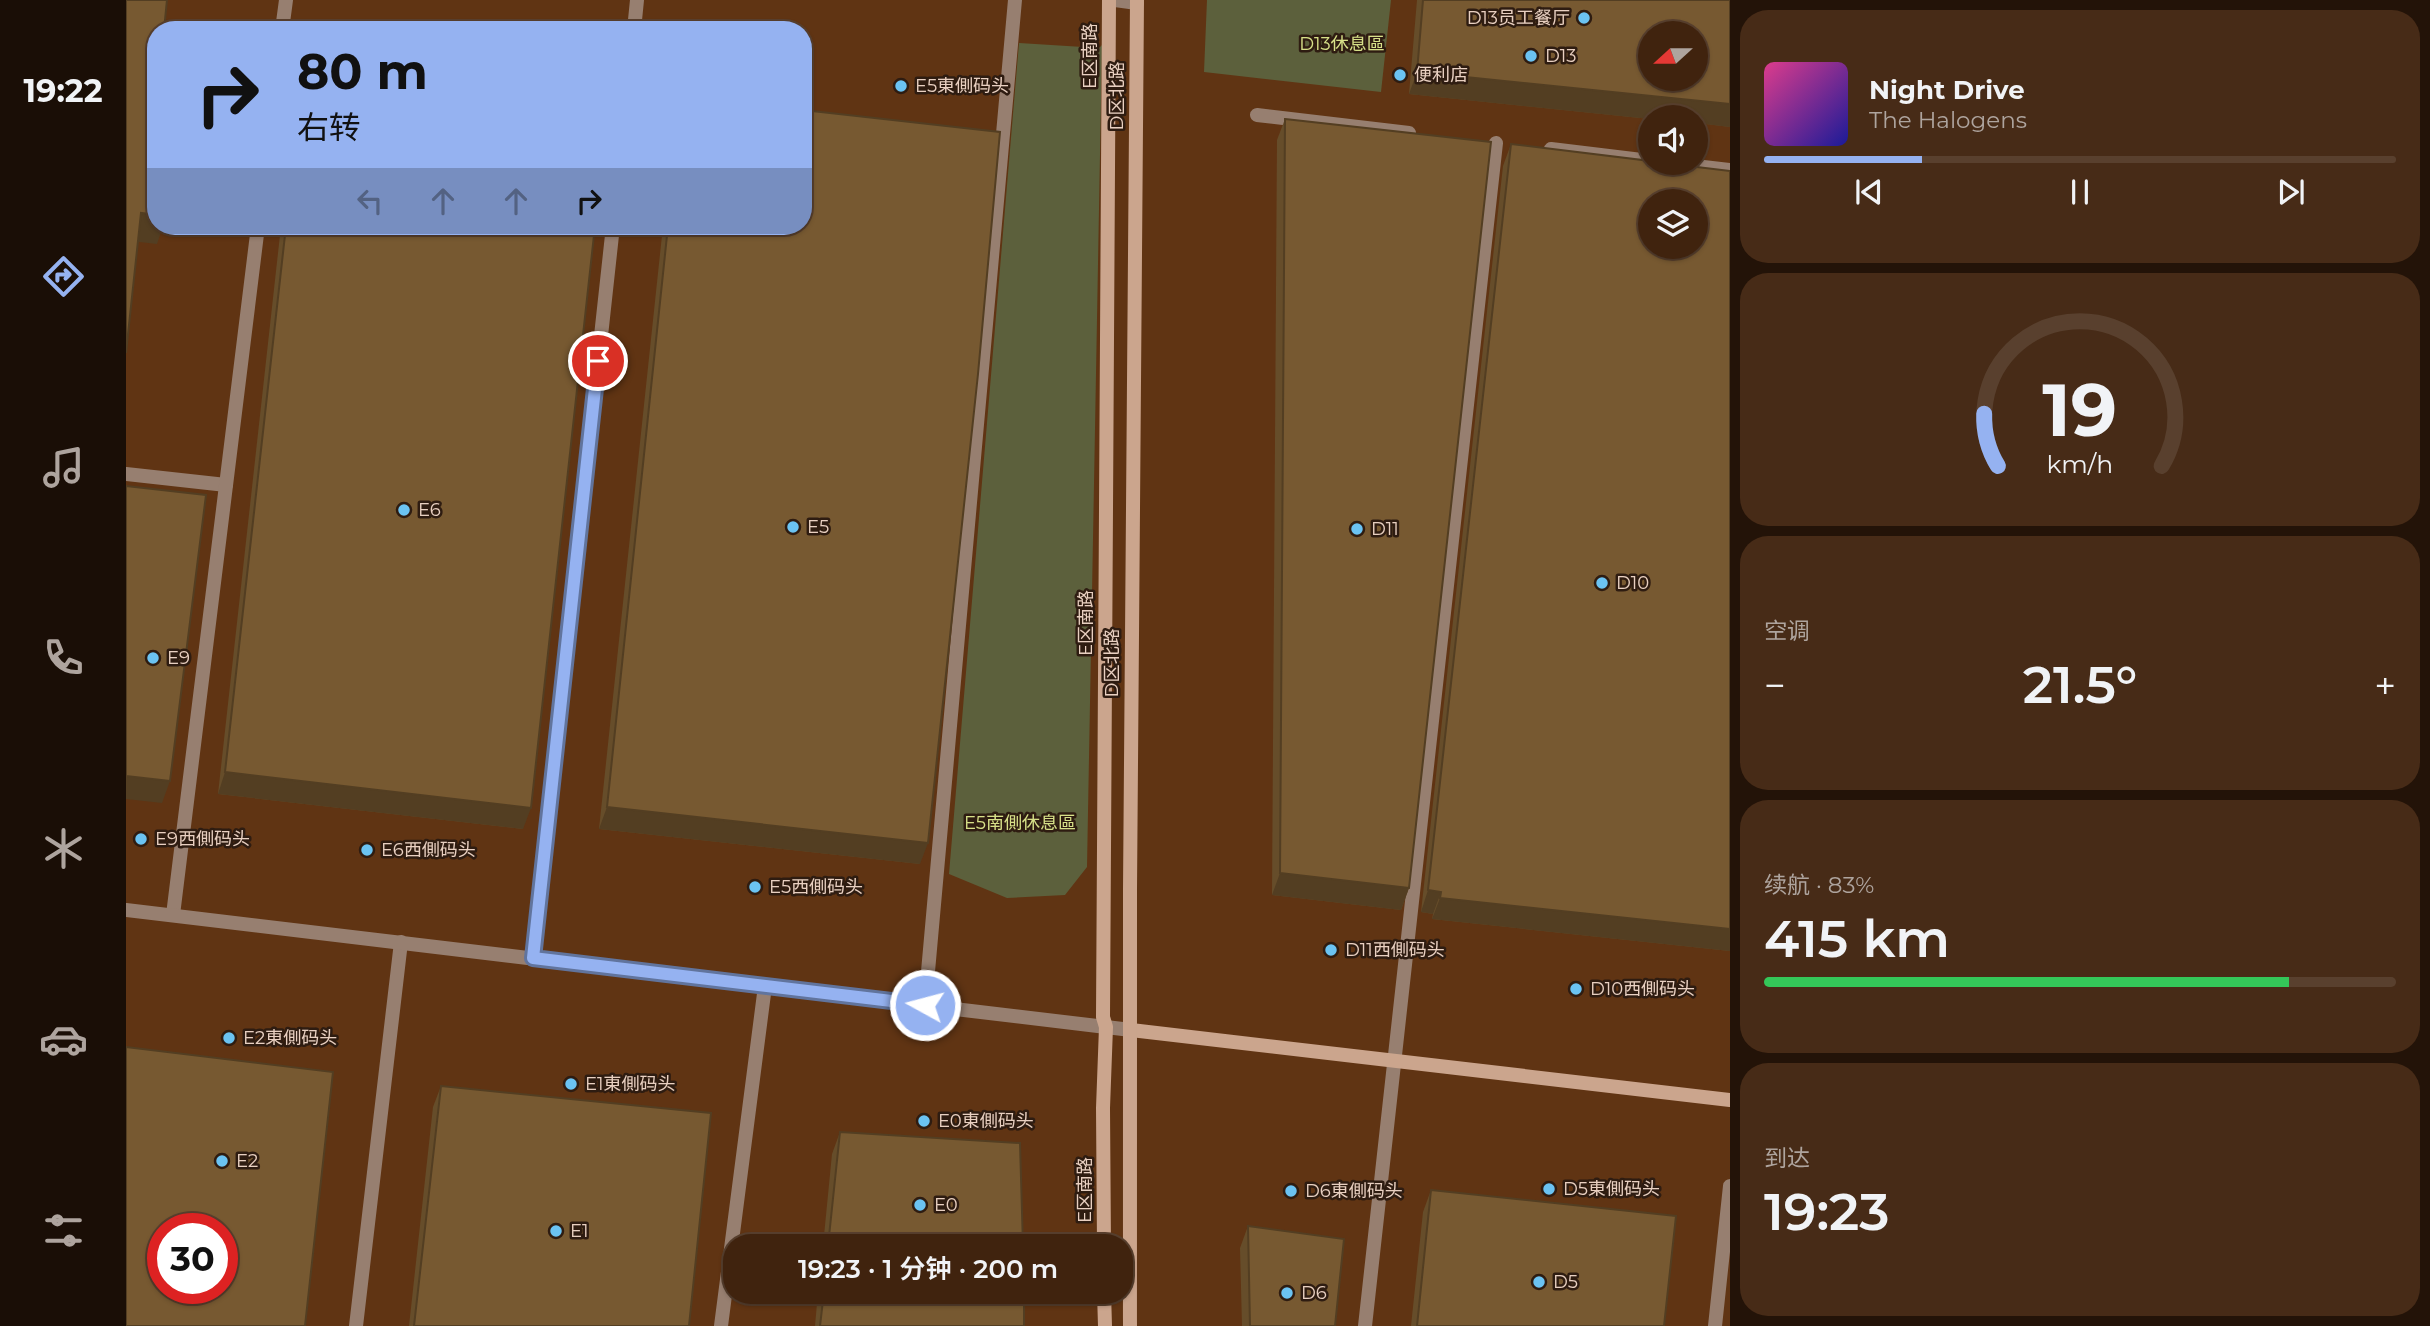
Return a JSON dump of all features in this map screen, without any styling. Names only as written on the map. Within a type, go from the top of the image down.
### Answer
[{"type":"street","points":[[283,21],[286,0]]},
{"type":"street","points":[[635,21],[638,0]]},
{"type":"street","points":[[925,1005],[1015,0]]},
{"type":"street","name":"E区南路","points":[[1104,1234],[1109,0]]},
{"type":"street","points":[[1115,0],[1137,1]]},
{"type":"street","name":"D区北路","points":[[1130,1326],[1128,1108],[1131,1030],[1137,1]]},
{"type":"street","points":[[1258,115],[1430,135]]},
{"type":"street","points":[[1365,1326],[1496,143]]},
{"type":"street","points":[[1534,147],[1638,159]]},
{"type":"street","points":[[1708,167],[1730,170]]},
{"type":"street","points":[[173,915],[257,235]]},
{"type":"street","points":[[533,958],[612,235]]},
{"type":"street","points":[[126,474],[226,485]]},
{"type":"street","points":[[126,910],[1730,1100]]},
{"type":"street","points":[[356,1326],[401,942]]},
{"type":"street","points":[[721,1326],[765,986]]},
{"type":"street","points":[[1715,1326],[1730,1186]]},
{"type":"street","points":[[1104,1304],[1105,1326]]},
{"type":"shaded area","points":[[126,0],[1730,0],[1730,1326],[126,1326]]},
{"type":"green space","name":"D13休息區","points":[[1207,0],[1391,0],[1381,92],[1204,72]]},
{"type":"green space","name":"E5南側休息區","points":[[1019,43],[1099,48],[1102,45],[1087,867],[1065,895],[1007,898],[949,874]]},
{"type":"building","points":[[126,0],[167,0],[165,21],[147,21],[147,214],[141,213],[126,353]]},
{"type":"building","name":"D13","points":[[1423,0],[1730,0],[1730,104],[1417,72]]},
{"type":"building","name":"E5","points":[[812,111],[1000,132],[978,374],[928,843],[607,807],[667,235],[812,235]]},
{"type":"building","name":"D11","points":[[1285,119],[1491,142],[1409,888],[1280,873]]},
{"type":"building","name":"D10","points":[[1511,144],[1638,160],[1638,175],[1708,175],[1708,168],[1730,171],[1730,929],[1440,898],[1441,892],[1428,890]]},
{"type":"building","name":"E6","points":[[285,235],[594,235],[531,808],[225,772]]},
{"type":"building","name":"E9","points":[[126,486],[206,495],[170,781],[126,776]]},
{"type":"building","name":"E2","points":[[126,1047],[333,1072],[305,1326],[126,1326]]},
{"type":"building","name":"E1","points":[[441,1086],[711,1113],[689,1326],[414,1326]]},
{"type":"building","name":"E0","points":[[840,1132],[1020,1143],[1023,1234],[829,1234]]},
{"type":"building","name":"D5","points":[[1431,1190],[1676,1216],[1664,1326],[1417,1326]]},
{"type":"building","name":"D6","points":[[1248,1226],[1344,1239],[1335,1326],[1250,1326]]},
{"type":"building","points":[[823,1304],[1024,1304],[1024,1326],[820,1326]]},
{"type":"place","name":"D13员工餐厅","points":[[1584,18]]},
{"type":"place","name":"D13","points":[[1531,56]]},
{"type":"place","name":"便利店","points":[[1400,75]]},
{"type":"place","name":"E5東側码头","points":[[901,86]]},
{"type":"place","name":"E6","points":[[404,510]]},
{"type":"place","name":"E5","points":[[793,527]]},
{"type":"place","name":"D11","points":[[1357,529]]},
{"type":"place","name":"D10","points":[[1602,583]]},
{"type":"place","name":"E9","points":[[153,658]]},
{"type":"place","name":"E9西側码头","points":[[141,839]]},
{"type":"place","name":"E6西側码头","points":[[367,850]]},
{"type":"place","name":"E5西側码头","points":[[755,887]]},
{"type":"place","name":"D11西側码头","points":[[1331,950]]},
{"type":"place","name":"D10西側码头","points":[[1576,989]]},
{"type":"place","name":"E2東側码头","points":[[229,1038]]},
{"type":"place","name":"E1東側码头","points":[[571,1084]]},
{"type":"place","name":"E0東側码头","points":[[924,1121]]},
{"type":"place","name":"E2","points":[[222,1161]]},
{"type":"place","name":"D5東側码头","points":[[1549,1189]]},
{"type":"place","name":"D6東側码头","points":[[1291,1191]]},
{"type":"place","name":"E0","points":[[920,1205]]},
{"type":"place","name":"E1","points":[[556,1231]]},
{"type":"place","name":"D5","points":[[1539,1282]]},
{"type":"place","name":"D6","points":[[1287,1293]]},
{"type":"route","points":[[598,361],[533,958],[925,1005]]}]
